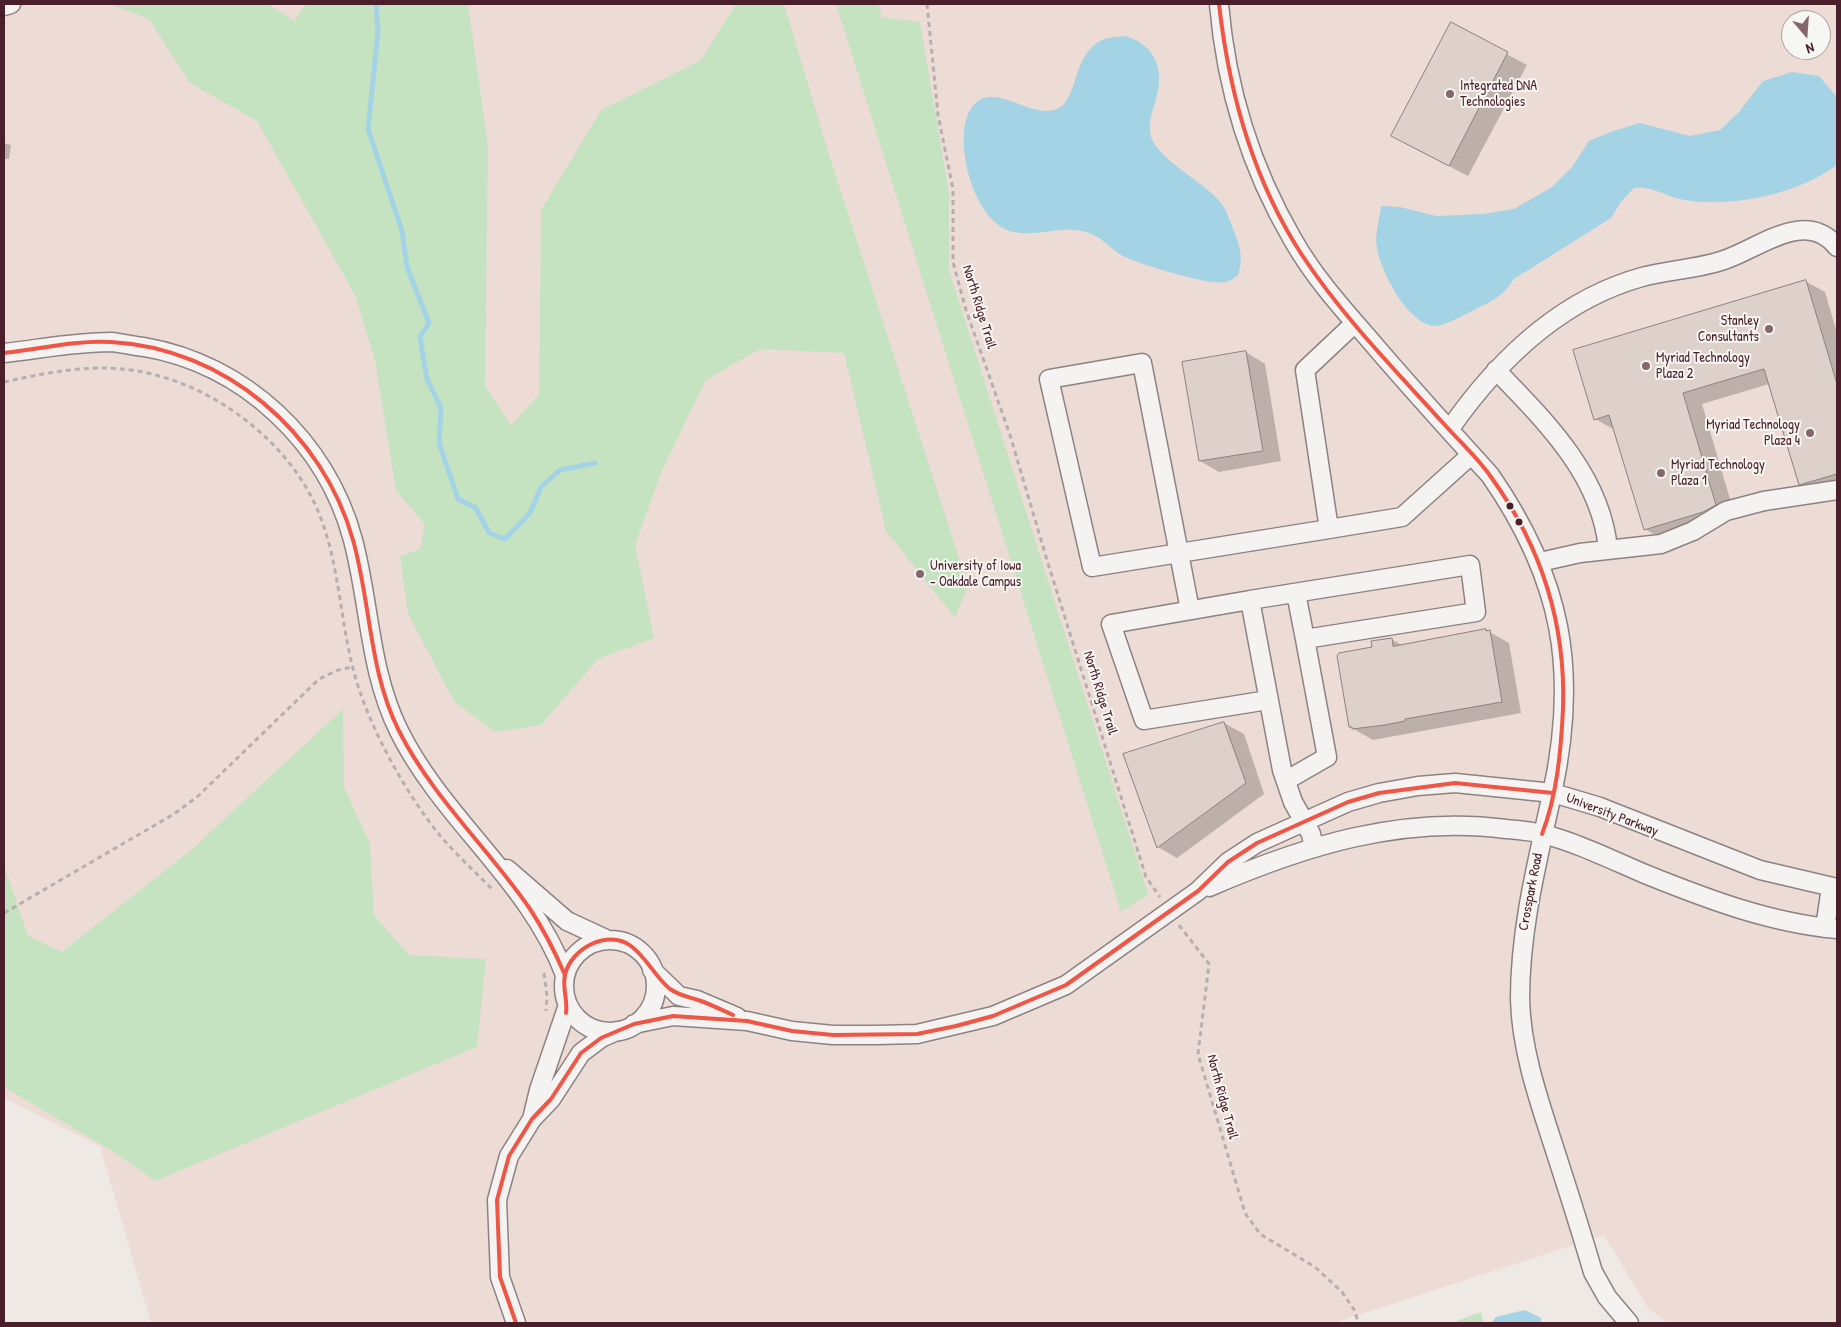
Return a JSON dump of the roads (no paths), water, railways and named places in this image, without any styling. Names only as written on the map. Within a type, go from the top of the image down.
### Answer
[{"type":"street","points":[[4,6],[11,4]]},
{"type":"street","name":"Crosspark Road","points":[[1218,4],[1231,81],[1240,117],[1256,165],[1294,242],[1326,289],[1490,475],[1513,508],[1540,562],[1557,614],[1563,668],[1562,734],[1552,793],[1526,917],[1521,952],[1520,1002],[1524,1034],[1540,1105],[1593,1272],[1606,1297],[1629,1323]]},
{"type":"street","points":[[1449,430],[1496,370],[1521,344],[1558,316],[1592,297],[1641,278],[1724,260],[1781,235],[1807,228],[1829,236],[1837,247]]},
{"type":"street","points":[[1330,529],[1305,370],[1355,323]]},
{"type":"street","points":[[4,353],[67,344],[113,342],[165,351],[208,366],[248,389],[281,416],[325,473],[342,506],[353,540],[372,650],[386,700],[398,731],[421,771],[443,801],[489,855],[549,938],[565,975]]},
{"type":"street","points":[[1190,610],[1178,553],[1142,363],[1049,379],[1092,567],[1178,553],[1330,529],[1402,517],[1471,455]]},
{"type":"street","points":[[1496,370],[1539,414],[1581,472],[1596,499],[1606,528],[1608,550]]},
{"type":"street","points":[[1540,562],[1580,553],[1661,544],[1693,531],[1726,511],[1764,501],[1837,490]]},
{"type":"street","points":[[1268,700],[1144,720],[1111,624],[1470,565],[1476,612],[1305,639]]},
{"type":"street","points":[[1287,780],[1327,757],[1296,593]]},
{"type":"street","points":[[1250,600],[1282,770],[1293,802],[1311,834],[1314,848]]},
{"type":"street","name":"University Parkway","points":[[634,1024],[673,1016],[747,1021],[792,1031],[833,1035],[917,1034],[994,1016],[1066,985],[1198,891],[1228,862],[1257,843],[1302,821],[1371,795],[1418,786],[1455,783],[1552,793],[1600,807],[1760,870],[1834,887]]},
{"type":"street","name":"University Parkway","points":[[1198,891],[1247,871],[1314,848],[1361,836],[1410,827],[1449,824],[1543,834],[1742,910],[1831,928]]},
{"type":"street","points":[[489,855],[544,899],[567,921],[608,940]]},
{"type":"street","points":[[1831,928],[1834,887]]},
{"type":"street","points":[[516,1323],[500,1277],[497,1200],[509,1156],[532,1119],[551,1099],[581,1053],[601,1038],[634,1024],[643,1017],[651,1005],[655,990],[649,962],[639,950],[625,942],[608,940],[595,942],[582,950],[571,961],[565,975],[564,990],[568,1005],[576,1017],[588,1026],[602,1031],[617,1031]]},
{"type":"street","name":"University Parkway","points":[[652,970],[679,996],[697,1000],[747,1021]]},
{"type":"street","points":[[532,1119],[539,1090],[568,1005]]},
{"type":"water","points":[[1125,36],[1146,47],[1158,66],[1159,83],[1150,126],[1153,141],[1169,160],[1213,195],[1221,203],[1227,214],[1241,254],[1238,275],[1229,281],[1205,281],[1174,274],[1131,260],[1089,233],[1070,230],[1033,233],[1014,232],[1000,226],[988,215],[978,200],[966,163],[964,144],[965,126],[969,112],[977,101],[987,97],[999,98],[1048,111],[1059,108],[1070,95],[1081,65],[1093,46],[1105,39]]},
{"type":"water","points":[[1792,72],[1819,76],[1837,97],[1837,165],[1821,175],[1784,191],[1743,200],[1723,202],[1685,200],[1654,190],[1634,188],[1620,203],[1611,218],[1514,279],[1496,298],[1442,325],[1433,326],[1414,316],[1405,306],[1390,282],[1379,258],[1376,243],[1381,206],[1400,207],[1436,216],[1483,214],[1514,209],[1552,187],[1572,167],[1589,141],[1640,123],[1690,136],[1720,130],[1739,112],[1763,81]]},
{"type":"water","points":[[1525,1310],[1541,1318],[1541,1323],[1491,1323],[1496,1317]]},
{"type":"waterway","points":[[376,4],[378,32],[368,129],[402,231],[407,267],[429,323],[420,337],[427,379],[441,408],[439,443],[458,499],[476,508],[489,533],[505,539],[530,513],[541,487],[560,470],[595,463]]},
{"type":"place","name":"Integrated DNA Technologies","points":[[1450,94]]},
{"type":"place","name":"Stanley Consultants","points":[[1769,329]]},
{"type":"place","name":"Myriad Technology Plaza 2","points":[[1646,366]]},
{"type":"place","name":"Myriad Technology Plaza 4","points":[[1810,433]]},
{"type":"place","name":"Myriad Technology Plaza 1","points":[[1661,473]]},
{"type":"place","name":"University of Iowa - Oakdale Campus","points":[[920,574]]}]
